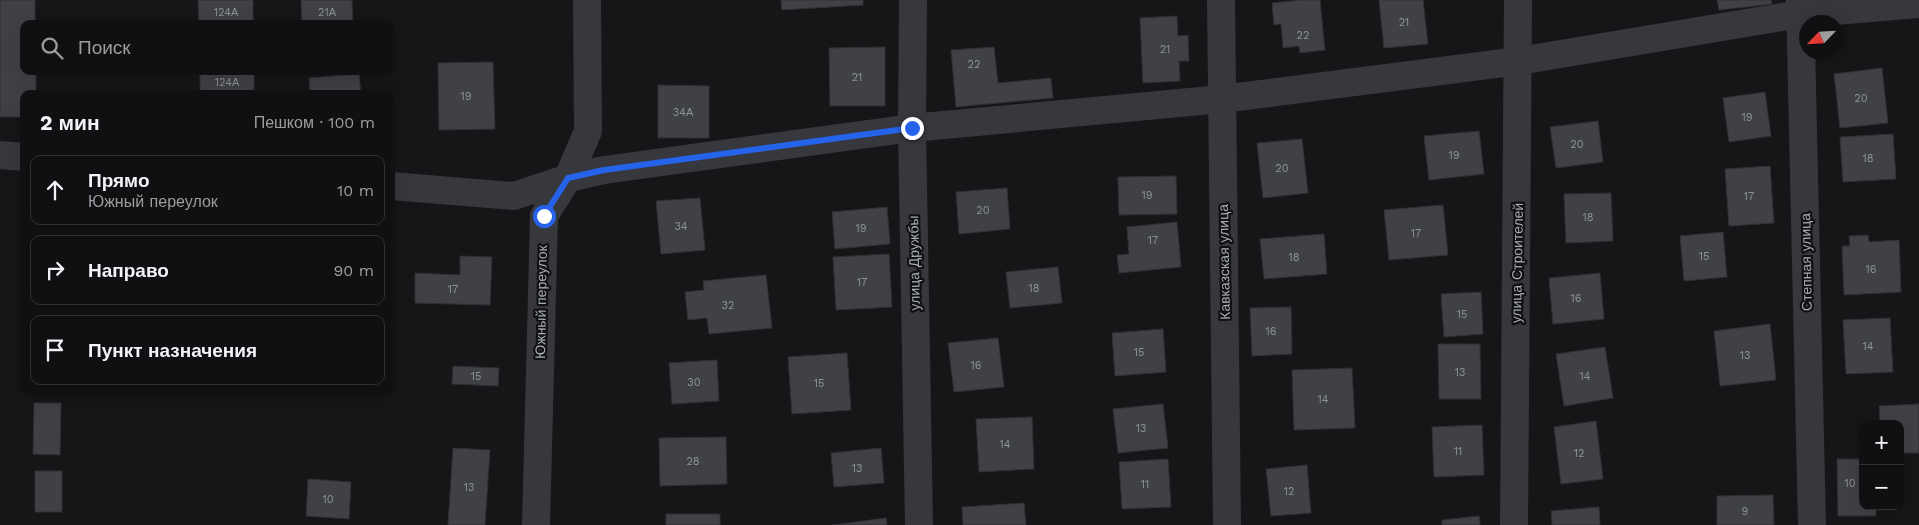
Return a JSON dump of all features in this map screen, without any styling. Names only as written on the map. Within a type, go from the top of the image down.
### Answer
[{"type":"street","name":"Южный переулок","points":[[536,525],[544,216],[568,178],[588,131],[588,0]]},
{"type":"street","name":"улица Дружбы","points":[[913,0],[912,128],[919,525]]},
{"type":"street","name":"Кавказская улица","points":[[1221,0],[1227,525]]},
{"type":"street","name":"улица Строителей","points":[[1514,525],[1518,0]]},
{"type":"street","points":[[395,186],[514,196],[568,178],[604,170],[912,128],[1222,99],[1518,61],[1800,7],[1919,4]]},
{"type":"street","name":"Степная улица","points":[[1800,7],[1812,525]]},
{"type":"street","points":[[0,155],[20,157]]},
{"type":"building","points":[[0,0],[35,0],[35,20],[20,20],[20,75],[36,75],[36,90],[20,90],[20,117],[0,117]]},
{"type":"building","points":[[198,0],[253,0],[253,20],[199,20]]},
{"type":"building","points":[[301,0],[352,0],[353,20],[302,20]]},
{"type":"building","points":[[781,0],[863,0],[863,5],[782,10]]},
{"type":"building","points":[[1320,0],[1325,50],[1300,53],[1299,46],[1283,48],[1281,24],[1274,25],[1272,3]]},
{"type":"building","points":[[1379,0],[1423,0],[1428,44],[1384,48]]},
{"type":"building","points":[[1717,0],[1771,0],[1772,4],[1719,10]]},
{"type":"building","points":[[1177,16],[1178,36],[1188,35],[1189,61],[1179,61],[1180,81],[1143,83],[1140,18]]},
{"type":"building","points":[[885,47],[885,106],[830,106],[829,48]]},
{"type":"building","points":[[994,47],[998,83],[1051,78],[1053,98],[956,107],[951,50]]},
{"type":"building","points":[[493,62],[495,129],[439,130],[438,63]]},
{"type":"building","points":[[1882,68],[1888,123],[1840,128],[1834,74]]},
{"type":"building","points":[[200,75],[254,75],[254,90],[200,90]]},
{"type":"building","points":[[359,75],[361,90],[310,90],[309,78]]},
{"type":"building","points":[[658,85],[709,86],[709,138],[658,138]]},
{"type":"building","points":[[1765,92],[1771,136],[1729,142],[1723,98]]},
{"type":"building","points":[[1598,121],[1603,162],[1556,168],[1550,127]]},
{"type":"building","points":[[1479,131],[1484,174],[1429,180],[1424,136]]},
{"type":"building","points":[[1893,134],[1896,179],[1843,182],[1840,137]]},
{"type":"building","points":[[1302,139],[1308,193],[1263,198],[1257,143]]},
{"type":"building","points":[[1770,166],[1774,223],[1729,226],[1725,169]]},
{"type":"building","points":[[1176,176],[1177,214],[1119,215],[1118,177]]},
{"type":"building","points":[[1007,188],[1010,229],[959,234],[956,192]]},
{"type":"building","points":[[1611,193],[1613,241],[1566,243],[1564,194]]},
{"type":"building","points":[[700,198],[705,250],[661,254],[656,201]]},
{"type":"building","points":[[1443,205],[1448,255],[1389,260],[1384,210]]},
{"type":"building","points":[[887,207],[890,244],[835,249],[832,212]]},
{"type":"building","points":[[1177,222],[1181,267],[1119,273],[1117,255],[1129,254],[1127,227]]},
{"type":"building","points":[[1723,232],[1727,277],[1684,281],[1680,236]]},
{"type":"building","points":[[1324,234],[1327,274],[1264,279],[1260,239]]},
{"type":"building","points":[[1868,235],[1869,242],[1899,240],[1901,292],[1844,295],[1842,246],[1850,246],[1849,236]]},
{"type":"building","points":[[889,254],[892,307],[836,310],[833,257]]},
{"type":"building","points":[[460,256],[492,257],[490,305],[415,303],[415,273],[460,275]]},
{"type":"building","points":[[1058,267],[1062,303],[1010,308],[1006,272]]},
{"type":"building","points":[[1600,273],[1604,319],[1553,324],[1549,278]]},
{"type":"building","points":[[766,275],[772,328],[709,334],[707,318],[688,320],[685,292],[704,290],[703,281]]},
{"type":"building","points":[[1481,292],[1483,334],[1444,337],[1441,294]]},
{"type":"building","points":[[1291,307],[1292,354],[1252,356],[1250,308]]},
{"type":"building","points":[[1890,318],[1893,372],[1846,374],[1843,320]]},
{"type":"building","points":[[1770,324],[1776,380],[1720,386],[1714,331]]},
{"type":"building","points":[[1163,329],[1166,372],[1115,376],[1112,333]]},
{"type":"building","points":[[998,338],[1004,387],[954,392],[948,343]]},
{"type":"building","points":[[1438,344],[1480,344],[1481,399],[1439,399]]},
{"type":"building","points":[[1605,347],[1613,398],[1564,406],[1556,354]]},
{"type":"building","points":[[847,353],[851,410],[792,414],[788,357]]},
{"type":"building","points":[[717,360],[719,401],[672,404],[669,363]]},
{"type":"building","points":[[453,366],[499,368],[498,386],[452,384]]},
{"type":"building","points":[[1352,368],[1355,428],[1294,430],[1292,370]]},
{"type":"building","points":[[34,403],[61,403],[60,455],[33,454]]},
{"type":"building","points":[[1163,404],[1168,448],[1118,453],[1113,409]]},
{"type":"building","points":[[1919,404],[1919,453],[1904,453],[1904,420],[1880,420],[1879,406]]},
{"type":"building","points":[[1032,417],[1034,469],[979,472],[976,419]]},
{"type":"building","points":[[1596,421],[1603,479],[1561,484],[1554,427]]},
{"type":"building","points":[[1482,425],[1484,475],[1434,477],[1432,427]]},
{"type":"building","points":[[726,437],[727,484],[660,486],[659,438]]},
{"type":"building","points":[[453,448],[490,450],[485,525],[448,525]]},
{"type":"building","points":[[881,448],[884,483],[834,487],[831,453]]},
{"type":"building","points":[[1168,459],[1171,507],[1122,509],[1119,462]]},
{"type":"building","points":[[1837,459],[1859,459],[1859,510],[1876,510],[1876,516],[1838,516]]},
{"type":"building","points":[[1307,465],[1311,513],[1271,516],[1266,469]]},
{"type":"building","points":[[35,471],[62,471],[62,512],[35,512]]},
{"type":"building","points":[[308,479],[351,482],[349,519],[306,516]]},
{"type":"building","points":[[1773,495],[1774,525],[1717,525],[1717,496]]},
{"type":"building","points":[[1024,503],[1026,525],[963,525],[962,507]]},
{"type":"building","points":[[1599,507],[1600,525],[1552,525],[1551,511]]},
{"type":"building","points":[[666,514],[720,514],[720,525],[666,525]]},
{"type":"building","points":[[1479,516],[1480,525],[1442,525],[1442,520]]},
{"type":"building","points":[[886,518],[887,525],[832,525]]},
{"type":"route","points":[[544,216],[568,178],[604,170],[912,128]]}]
